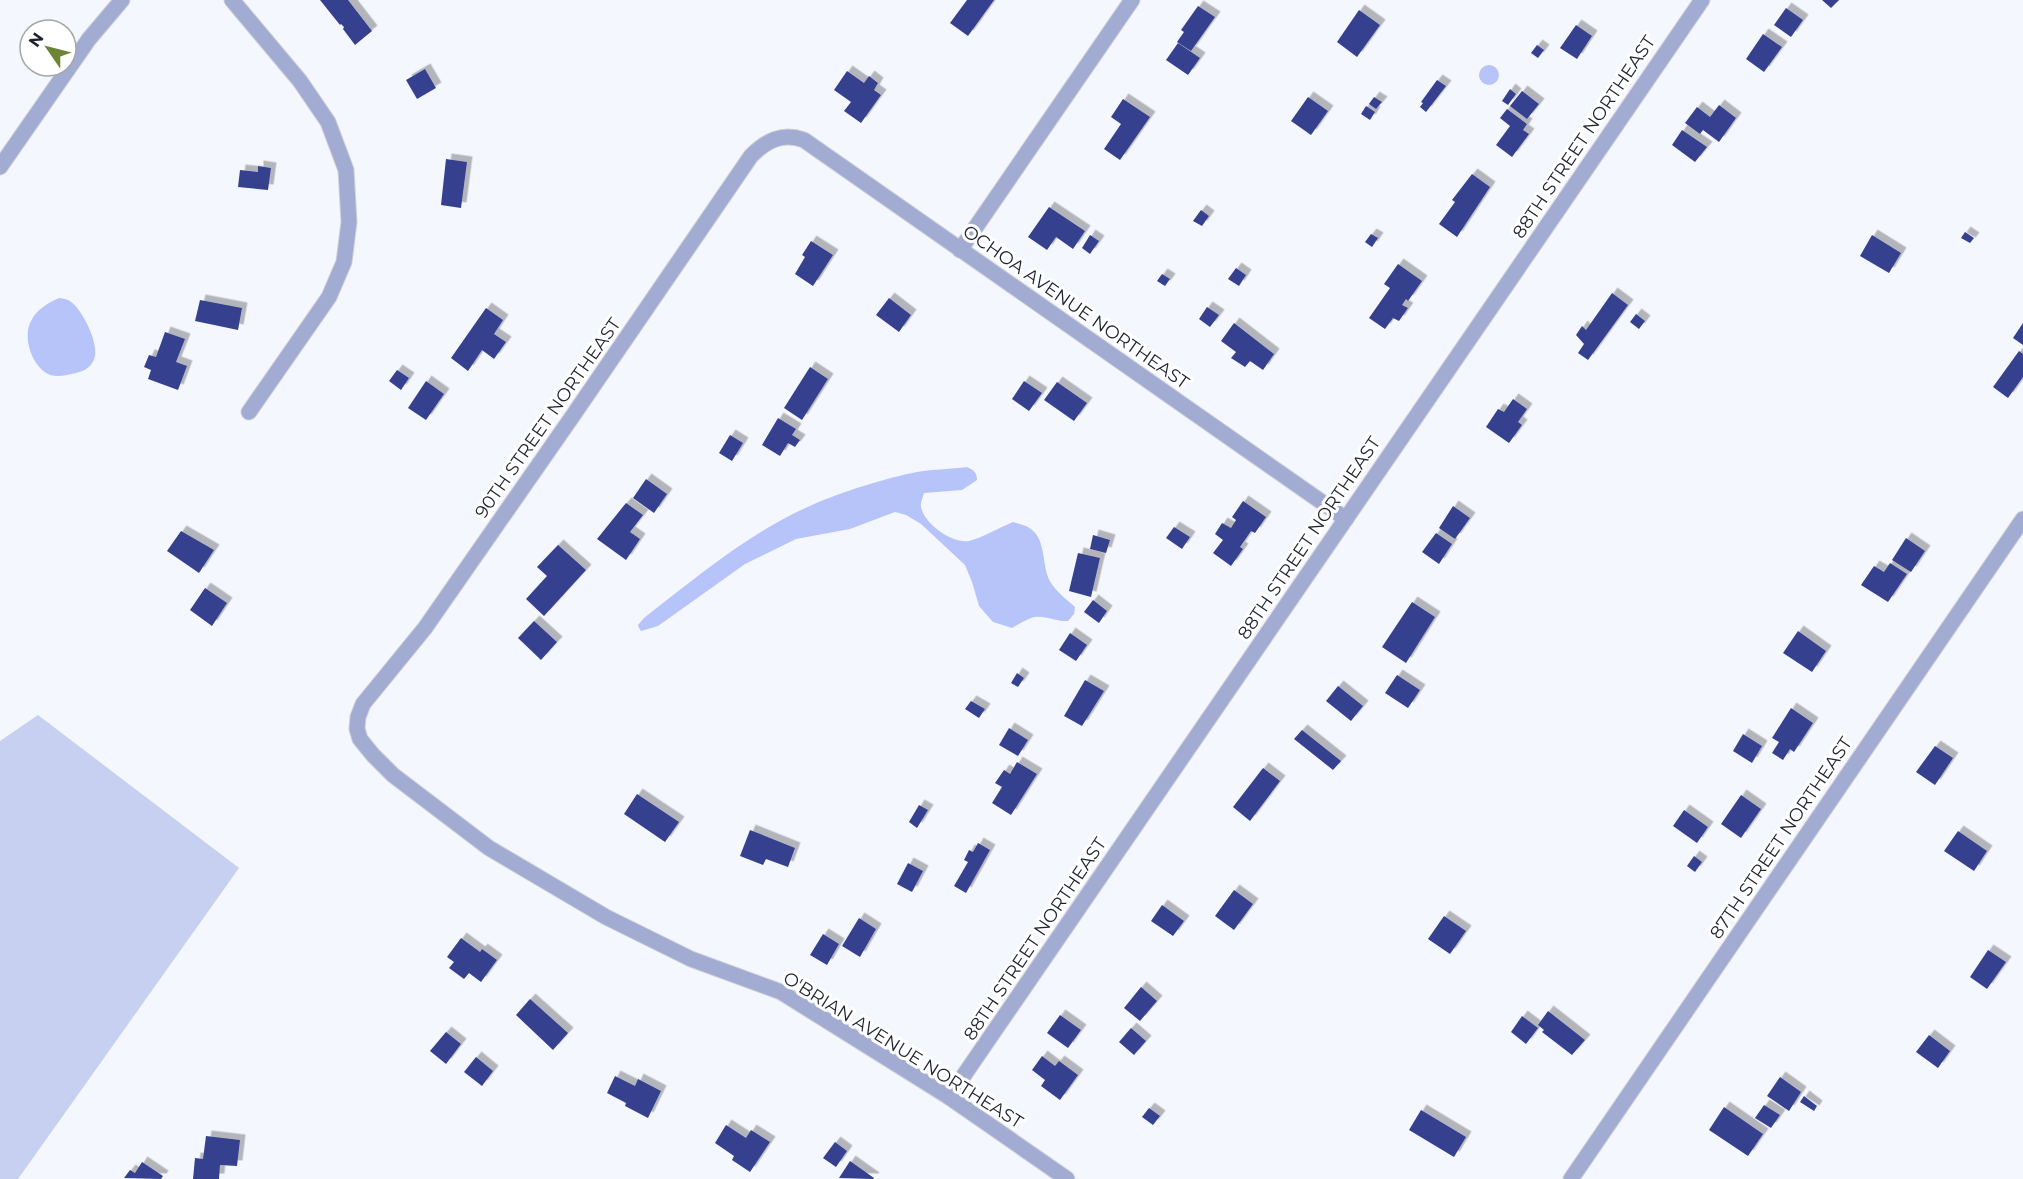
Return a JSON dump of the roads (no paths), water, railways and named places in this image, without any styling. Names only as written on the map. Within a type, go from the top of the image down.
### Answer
[{"type":"street","points":[[0,167],[89,39],[122,0]]},
{"type":"street","points":[[232,0],[300,81],[328,122],[346,170],[349,222],[344,262],[329,297],[249,412]]},
{"type":"street","points":[[960,250],[1132,0]]},
{"type":"street","name":"88TH STREET NORTHEAST","points":[[949,1097],[1702,0]]},
{"type":"street","name":"OCHOA AVENUE NORTHEAST","points":[[782,137],[792,135],[804,140],[1346,519]]},
{"type":"street","name":"90TH STREET NORTHEAST","points":[[357,729],[358,717],[363,704],[431,619],[751,156],[762,145],[782,137]]},
{"type":"street","name":"87TH STREET NORTHEAST","points":[[1571,1179],[2023,519]]},
{"type":"street","name":"O'BRIAN AVENUE NORTHEAST","points":[[357,729],[360,739],[393,775],[489,848],[606,917],[691,959],[781,992],[949,1097],[1067,1179]]},
{"type":"water","points":[[1489,65],[1496,68],[1499,75],[1496,82],[1489,85],[1482,82],[1479,75],[1482,68]]},
{"type":"water","points":[[59,298],[68,300],[83,316],[94,342],[95,356],[88,368],[58,376],[48,374],[37,365],[28,343],[28,328],[36,313]]},
{"type":"water","points":[[967,467],[975,472],[977,480],[962,490],[924,493],[921,502],[923,513],[940,532],[962,541],[974,540],[1013,522],[1031,529],[1042,547],[1051,583],[1075,607],[1074,614],[1068,621],[1034,617],[1012,628],[993,622],[979,606],[965,565],[921,524],[906,515],[895,512],[850,529],[796,539],[745,564],[658,626],[641,631],[639,628],[638,625],[644,618],[704,571],[767,528],[789,516],[850,490],[878,482],[917,472]]}]
